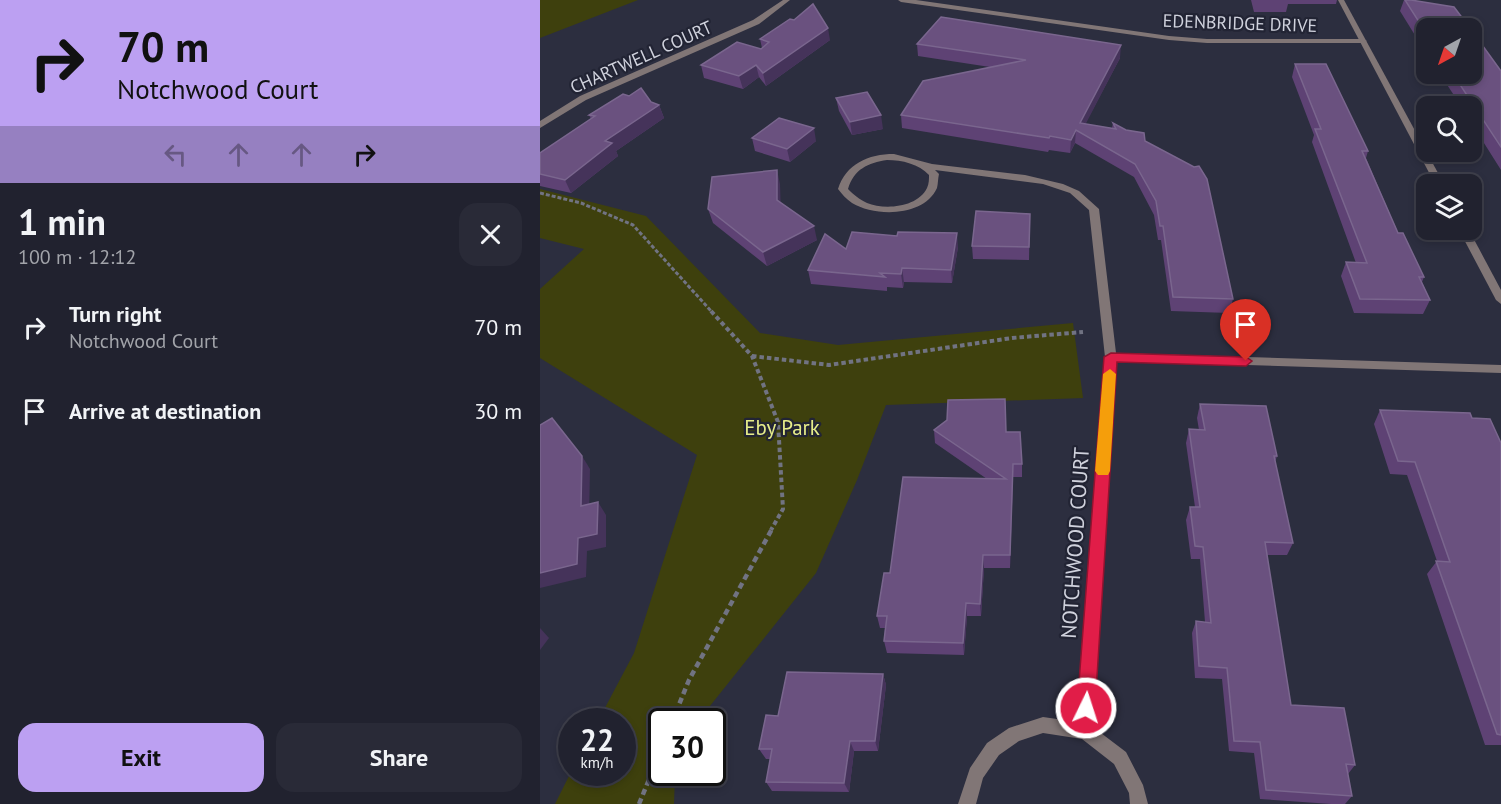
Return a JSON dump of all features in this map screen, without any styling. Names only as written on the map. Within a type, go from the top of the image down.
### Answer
[{"type":"street","name":"CHARTWELL COURT","points":[[540,125],[583,98],[756,22],[787,0]]},
{"type":"street","name":"EDENBRIDGE DRIVE","points":[[902,0],[1169,38],[1208,41],[1363,41]]},
{"type":"street","points":[[1341,0],[1435,174]]},
{"type":"street","name":"NOTCHWOOD COURT","points":[[927,167],[934,174],[933,188],[926,197],[910,206],[893,209],[862,207],[849,199],[843,189],[846,176],[856,167],[872,160],[889,157],[905,158],[927,167],[1050,183],[1074,191],[1094,209],[1111,357],[1084,731]]},
{"type":"street","points":[[1469,240],[1501,300]]},
{"type":"street","points":[[1111,357],[1501,369]]},
{"type":"street","points":[[967,804],[976,774],[993,749],[1015,734],[1043,725],[1084,731],[1120,758],[1137,790],[1139,804]]},
{"type":"path","points":[[540,194],[581,202],[633,225],[752,356],[778,422],[783,508],[689,680],[678,708]]},
{"type":"path","points":[[752,356],[829,365],[1012,338],[1083,332]]},
{"type":"path","points":[[639,804],[648,782]]},
{"type":"green space","points":[[540,0],[638,0],[540,38]]},
{"type":"green space","name":"Eby Park","points":[[540,189],[646,216],[760,333],[838,345],[1073,323],[1083,398],[886,405],[857,480],[816,573],[708,708],[648,708],[648,786],[675,786],[674,804],[555,804],[564,786],[636,786],[636,708],[605,708],[634,653],[697,455],[540,358],[540,289],[584,249],[540,238]]},
{"type":"building","points":[[1405,0],[1454,7],[1462,18],[1416,18]]},
{"type":"building","points":[[813,4],[828,28],[763,73],[756,65],[739,76],[701,65],[737,42],[761,49],[769,42],[760,39],[790,19],[794,20]]},
{"type":"building","points":[[941,17],[1121,45],[1080,123],[1116,129],[1113,123],[1126,130],[1144,133],[1145,141],[1194,167],[1199,166],[1207,179],[1233,299],[1173,297],[1163,226],[1160,226],[1156,201],[1135,164],[1076,130],[1071,140],[901,115],[923,81],[1026,60],[917,44]]},
{"type":"building","points":[[1482,45],[1501,71],[1501,147],[1482,118],[1482,96],[1467,96],[1460,84],[1482,84]]},
{"type":"building","points":[[1295,64],[1326,64],[1368,151],[1362,151],[1398,233],[1403,233],[1424,277],[1419,277],[1430,300],[1360,299],[1346,262],[1367,263],[1315,129],[1321,129]]},
{"type":"building","points":[[641,88],[651,102],[659,105],[605,141],[612,143],[565,180],[540,174],[540,153],[595,116],[589,115],[623,94],[629,96]]},
{"type":"building","points":[[867,92],[881,115],[850,122],[836,98]]},
{"type":"building","points":[[779,118],[814,128],[787,149],[752,138]]},
{"type":"building","points":[[777,170],[777,200],[814,226],[763,252],[708,209],[712,177]]},
{"type":"building","points":[[976,211],[1030,214],[1029,247],[972,246]]},
{"type":"building","points":[[852,232],[897,236],[898,232],[957,233],[951,270],[902,268],[901,274],[880,273],[885,277],[808,270],[825,234],[846,249]]},
{"type":"building","points":[[1005,399],[1006,432],[1020,432],[1022,464],[1013,464],[1010,555],[983,555],[980,604],[966,603],[963,643],[884,641],[887,616],[877,616],[884,573],[890,573],[903,477],[1006,479],[934,430],[947,420],[948,400]]},
{"type":"building","points":[[1200,404],[1266,406],[1277,456],[1274,456],[1293,543],[1265,542],[1291,705],[1344,708],[1355,765],[1346,764],[1352,796],[1266,790],[1260,742],[1234,741],[1227,668],[1199,666],[1196,621],[1211,623],[1203,547],[1195,546],[1190,507],[1200,507],[1189,429],[1205,430]]},
{"type":"building","points":[[1380,410],[1470,413],[1472,418],[1490,419],[1501,443],[1501,735],[1497,734],[1436,561],[1450,562],[1415,462],[1398,461]]},
{"type":"building","points":[[552,418],[582,456],[581,506],[598,502],[597,534],[578,538],[577,564],[540,573],[540,425]]},
{"type":"building","points":[[787,672],[883,674],[875,741],[850,741],[844,783],[766,782],[772,749],[759,749],[766,715],[778,716]]},
{"type":"slow traffic","points":[[1103,471],[1110,374]]},
{"type":"route","points":[[1086,708],[1111,357],[1246,361]]}]
